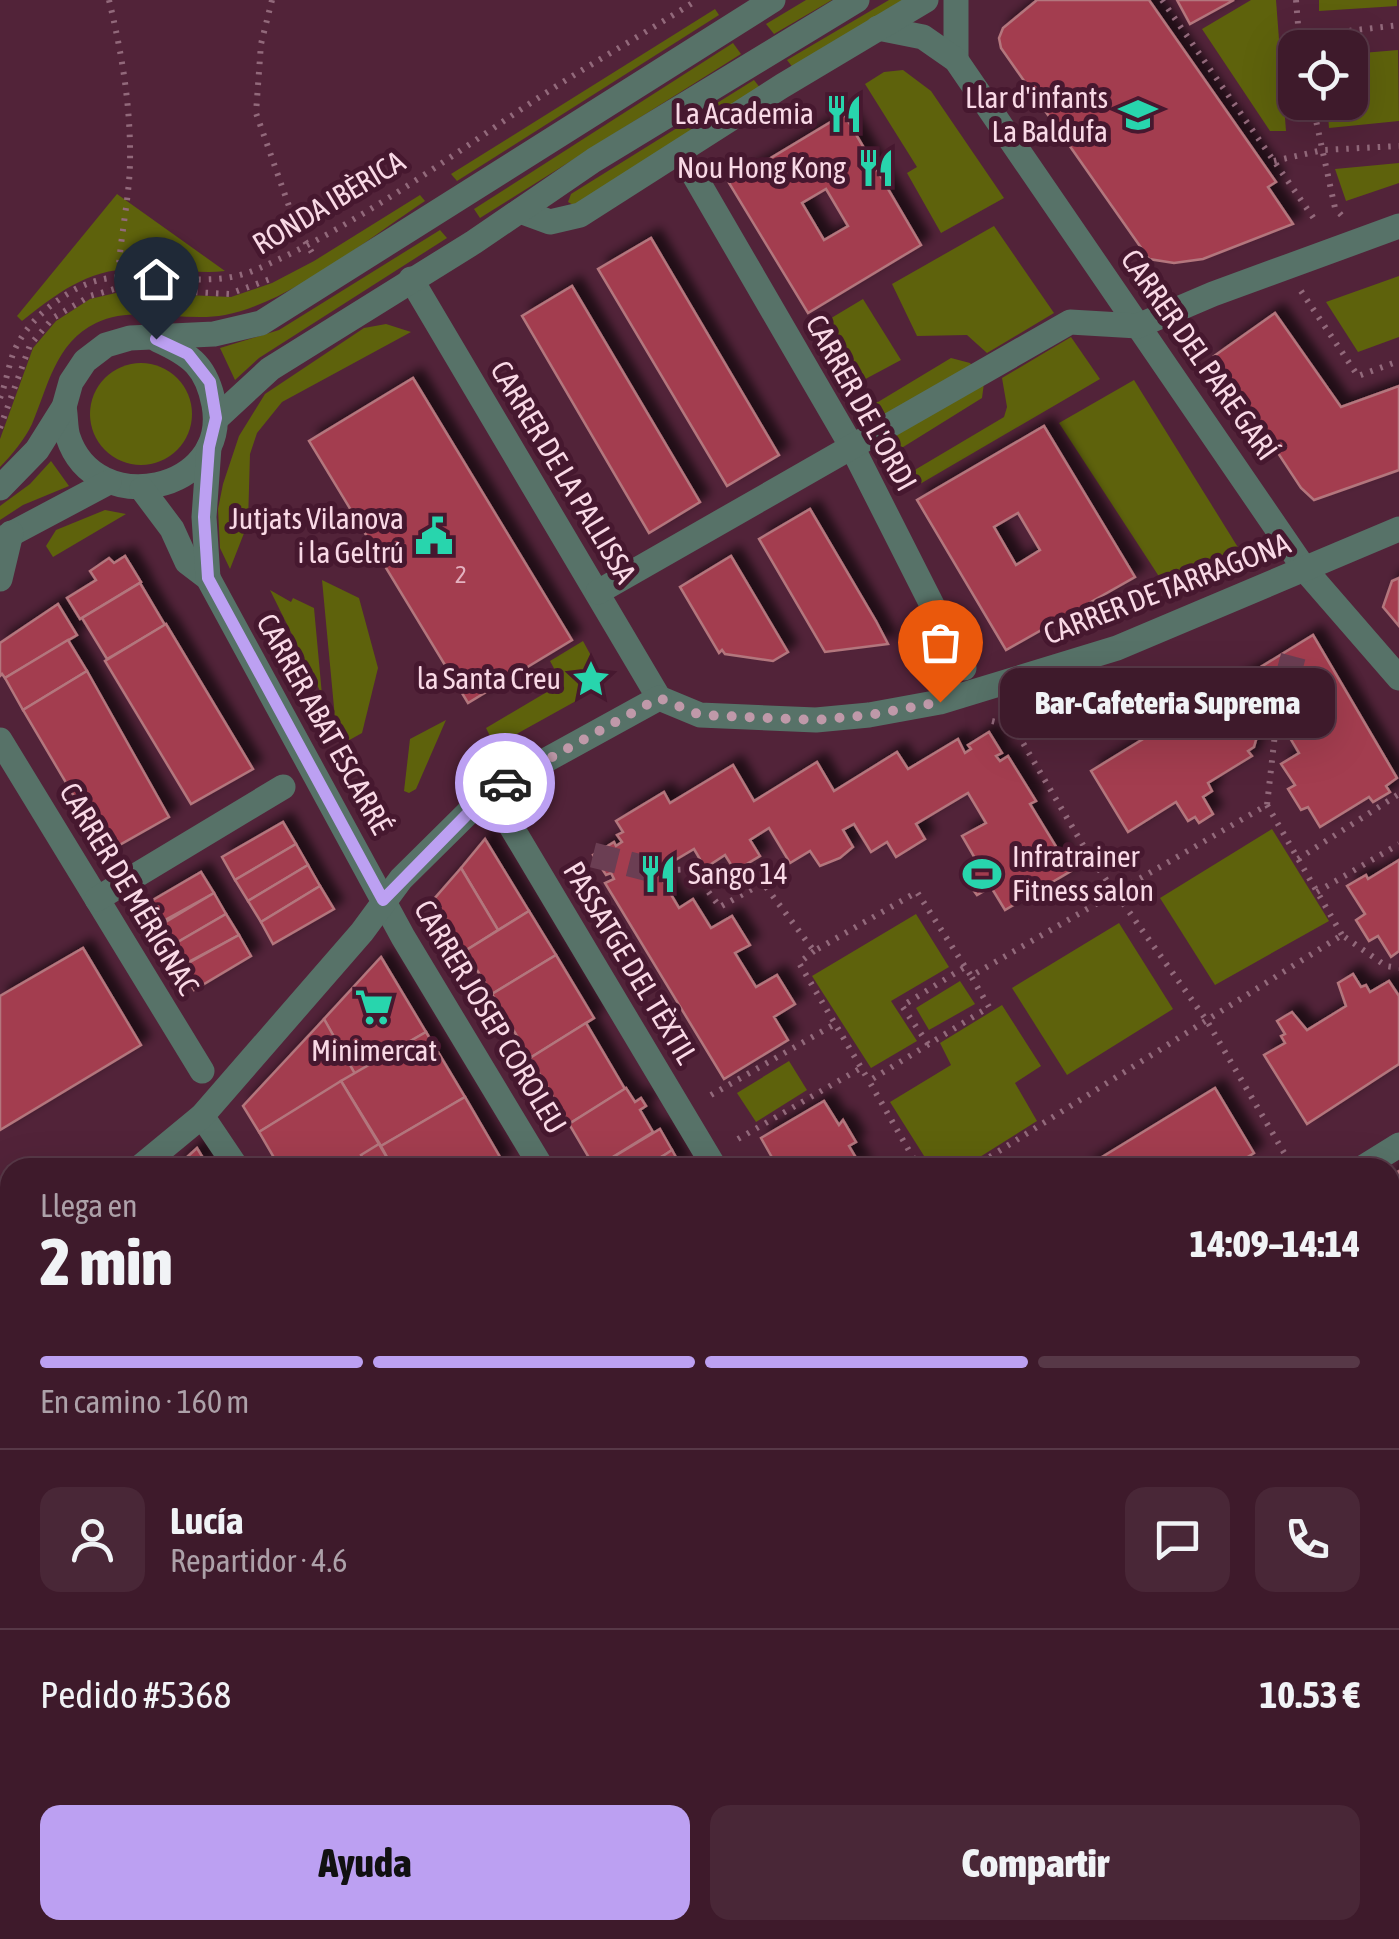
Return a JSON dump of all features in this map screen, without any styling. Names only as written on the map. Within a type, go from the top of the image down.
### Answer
[{"type":"street","points":[[0,488],[37,450],[64,407],[71,382],[85,361],[106,346],[130,338],[214,334],[261,323],[773,0]]},
{"type":"street","points":[[216,418],[270,368],[594,160],[857,0]]},
{"type":"street","points":[[520,211],[550,222],[580,215],[926,0]]},
{"type":"street","points":[[956,0],[956,60]]},
{"type":"street","name":"CARRER DEL PARE GARÍ","points":[[878,28],[924,37],[956,60],[1306,570],[1399,678]]},
{"type":"street","name":"CARRER DE L'ORDI","points":[[694,175],[852,447],[964,668]]},
{"type":"street","points":[[598,592],[1070,322],[1138,326],[1213,294],[1399,226]]},
{"type":"street","name":"CARRER DE LA PALLISSA","points":[[411,279],[659,698]]},
{"type":"street","points":[[156,339],[188,354],[210,382],[216,418],[209,447],[204,517],[208,578]]},
{"type":"street","points":[[64,407],[68,438],[84,464],[109,482],[142,489],[169,484],[192,469],[209,447]]},
{"type":"street","points":[[0,579],[6,536],[109,482]]},
{"type":"street","points":[[142,489],[172,529],[187,562],[208,578]]},
{"type":"street","name":"CARRER DE TARRAGONA","points":[[659,698],[700,715],[816,720],[940,702],[1117,648],[1399,529]]},
{"type":"street","name":"CARRER ABAT ESCARRÉ","points":[[208,578],[383,900]]},
{"type":"street","points":[[151,1158],[202,1116],[362,932],[383,900],[490,791],[659,698]]},
{"type":"street","name":"CARRER DE MÉRIGNAC","points":[[0,740],[202,1071]]},
{"type":"street","points":[[97,898],[283,786]]},
{"type":"street","name":"PASSATGE DEL TÈXTIL","points":[[490,791],[709,1158]]},
{"type":"street","name":"CARRER JOSEP COROLEU","points":[[383,900],[536,1158]]},
{"type":"street","points":[[202,1116],[230,1158]]},
{"type":"path","points":[[109,0],[128,88],[130,166],[118,244],[118,288]]},
{"type":"path","points":[[272,0],[259,61],[256,113],[296,226],[314,256]]},
{"type":"path","name":"RONDA IBÈRICA","points":[[0,398],[14,353],[36,318],[72,290],[118,276],[227,278],[252,271],[340,227],[698,0]]},
{"type":"path","points":[[1162,0],[1317,223]]},
{"type":"path","points":[[1296,0],[1297,30]]},
{"type":"path","points":[[1353,30],[1399,25]]},
{"type":"path","points":[[1316,120],[1336,208],[1342,216]]},
{"type":"path","points":[[1274,162],[1323,150],[1399,146]]},
{"type":"path","name":"RONDA IBÈRICA","points":[[344,237],[463,160]]},
{"type":"path","name":"RONDA IBÈRICA","points":[[300,264],[329,246]]},
{"type":"path","name":"RONDA IBÈRICA","points":[[0,428],[30,346],[54,318],[90,296],[118,288],[229,294],[286,271]]},
{"type":"path","points":[[1300,290],[1358,376],[1399,361]]},
{"type":"path","points":[[1277,716],[1266,804],[1342,935],[1386,966],[1399,968]]},
{"type":"path","points":[[992,721],[1012,726],[1090,858],[1207,1021],[1287,1158]]},
{"type":"path","points":[[1298,859],[1399,794]]},
{"type":"path","points":[[970,976],[1266,804]]},
{"type":"path","points":[[1317,892],[1399,844]]},
{"type":"path","points":[[657,871],[692,869],[720,907],[763,883],[814,951]]},
{"type":"path","points":[[869,1081],[989,1006],[918,892],[799,963],[913,1158]]},
{"type":"path","points":[[988,1158],[1342,935]]},
{"type":"path","points":[[928,1044],[902,1006],[965,967]]},
{"type":"path","points":[[712,1095],[836,1024]]},
{"type":"path","points":[[738,1139],[861,1068]]},
{"type":"shaded area","points":[[806,0],[832,0],[774,34],[766,24]]},
{"type":"shaded area","points":[[889,0],[913,0],[794,69],[787,60]]},
{"type":"shaded area","points":[[1251,0],[1276,0],[1278,120],[1285,120],[1286,131],[1270,131],[1202,29]]},
{"type":"shaded area","points":[[1319,0],[1397,0],[1397,6],[1319,11]]},
{"type":"shaded area","points":[[715,9],[719,15],[457,181],[451,174]]},
{"type":"shaded area","points":[[733,43],[741,54],[480,218],[474,209]]},
{"type":"shaded area","points":[[1398,50],[1399,121],[1329,128],[1328,120],[1368,120],[1368,52]]},
{"type":"shaded area","points":[[903,70],[931,91],[1004,198],[941,233],[907,173],[917,167],[865,84],[884,72]]},
{"type":"shaded area","points":[[754,80],[761,89],[575,206],[568,202],[571,194]]},
{"type":"shaded area","points":[[1399,163],[1399,183],[1346,201],[1335,169]]},
{"type":"shaded area","points":[[117,194],[225,271],[140,268],[103,273],[71,286],[22,321],[17,316]]},
{"type":"shaded area","points":[[420,195],[425,201],[354,250],[302,283],[250,308],[209,317],[126,315],[96,323],[82,332],[62,354],[29,430],[0,467],[0,439],[33,348],[56,321],[90,299],[120,292],[231,297],[272,283]]},
{"type":"shaded area","points":[[994,226],[1054,313],[987,353],[967,335],[917,336],[892,284]]},
{"type":"shaded area","points":[[440,230],[447,238],[259,358],[235,380],[220,348],[279,330]]},
{"type":"shaded area","points":[[1399,276],[1399,337],[1358,352],[1326,302]]},
{"type":"shaded area","points":[[863,299],[901,360],[858,383],[823,323]]},
{"type":"shaded area","points":[[386,324],[411,332],[282,402],[257,433],[250,454],[248,523],[230,569],[220,548],[218,509],[223,484],[239,436],[265,394],[364,328]]},
{"type":"shaded area","points":[[1071,337],[1100,379],[920,484],[913,471],[1004,417],[1007,407],[1002,378]]},
{"type":"shaded area","points":[[951,358],[970,363],[984,383],[982,398],[900,449],[871,402],[878,402]]},
{"type":"shaded area","points":[[141,363],[161,367],[177,378],[188,394],[192,414],[188,434],[177,450],[161,461],[141,465],[121,461],[105,450],[94,434],[90,414],[94,394],[105,378],[121,367]]},
{"type":"shaded area","points":[[1134,380],[1239,549],[1160,578],[1059,423]]},
{"type":"shaded area","points":[[51,461],[69,486],[23,505],[0,520],[0,506],[30,484]]},
{"type":"shaded area","points":[[105,510],[126,514],[53,557],[46,546],[56,530]]},
{"type":"shaded area","points":[[322,580],[359,598],[378,668],[362,733],[344,743],[335,718]]},
{"type":"shaded area","points":[[270,590],[291,602],[293,598],[314,608],[322,695]]},
{"type":"shaded area","points":[[583,641],[595,663],[574,676],[585,696],[495,746],[486,728],[562,683],[550,661]]},
{"type":"shaded area","points":[[446,720],[416,789],[404,791],[410,739]]},
{"type":"shaded area","points":[[1272,829],[1329,921],[1215,985],[1160,898]]},
{"type":"shaded area","points":[[916,914],[949,967],[891,1001],[917,1041],[871,1068],[812,976]]},
{"type":"shaded area","points":[[1119,923],[1173,1009],[1067,1075],[1012,988]]},
{"type":"shaded area","points":[[960,981],[975,1004],[929,1030],[916,1008]]},
{"type":"shaded area","points":[[1002,1005],[1041,1066],[1015,1083],[1037,1121],[978,1158],[925,1158],[890,1102],[951,1065],[940,1043]]},
{"type":"shaded area","points":[[789,1061],[807,1090],[756,1122],[737,1093]]},
{"type":"building","name":"Llar d'infants La Baldufa","points":[[1037,0],[1149,0],[1276,182],[1268,187],[1293,224],[1203,259],[1174,263],[1149,259],[1001,48],[1003,28]]},
{"type":"building","points":[[1177,0],[1234,0],[1190,24]]},
{"type":"building","points":[[844,114],[921,245],[808,313],[729,183]],"holes":[[[826,189],[848,226],[824,240],[802,203]]]},
{"type":"building","points":[[651,238],[779,455],[727,486],[598,269]]},
{"type":"building","points":[[572,286],[700,502],[649,533],[522,316]]},
{"type":"building","points":[[1275,313],[1341,407],[1399,386],[1399,470],[1314,500],[1301,488],[1214,356]]},
{"type":"building","points":[[413,378],[572,640],[468,703],[309,441]]},
{"type":"building","points":[[1044,426],[1135,577],[1006,650],[917,500]],"holes":[[[1018,513],[1040,550],[1016,565],[994,527]]]},
{"type":"building","points":[[810,509],[888,644],[825,652],[759,539]]},
{"type":"building","points":[[125,556],[141,582],[80,619],[67,598],[96,580],[90,571],[109,558],[114,563]]},
{"type":"building","points":[[731,556],[788,652],[773,661],[725,654],[722,650],[719,653],[680,587]]},
{"type":"building","points":[[1399,578],[1399,626],[1383,607],[1392,581]]},
{"type":"building","points":[[140,583],[165,625],[107,659],[82,618]]},
{"type":"building","points":[[58,604],[77,635],[5,678],[0,676],[0,643]]},
{"type":"building","points":[[166,624],[253,769],[191,804],[105,661]]},
{"type":"building","points":[[1313,635],[1397,778],[1386,786],[1390,792],[1373,802],[1369,797],[1320,827],[1308,807],[1301,810],[1288,789],[1295,785],[1281,764],[1299,753],[1277,716],[1260,726],[1254,747],[1248,751],[1252,756],[1208,783],[1212,791],[1203,797],[1213,814],[1199,823],[1195,817],[1188,821],[1176,802],[1128,832],[1091,771]]},
{"type":"building","points":[[68,640],[87,671],[23,710],[5,678]]},
{"type":"building","points":[[87,671],[169,817],[107,852],[23,710]]},
{"type":"building","points":[[989,732],[1002,753],[996,756],[1000,761],[1008,756],[1036,801],[1030,804],[1071,871],[1005,910],[991,887],[977,895],[962,875],[974,869],[970,863],[976,860],[962,836],[986,823],[968,793],[916,824],[925,839],[896,857],[887,842],[871,852],[854,824],[843,830],[853,847],[840,858],[820,866],[810,851],[790,863],[769,828],[750,840],[760,856],[735,871],[725,855],[705,868],[694,849],[657,871],[679,908],[693,899],[711,928],[732,916],[750,945],[735,953],[756,987],[777,975],[795,1004],[774,1017],[788,1040],[724,1079],[605,883],[614,879],[611,873],[606,875],[593,855],[614,842],[616,846],[622,842],[617,835],[623,832],[616,821],[664,792],[670,803],[733,765],[754,801],[817,762],[834,791],[897,752],[908,769],[958,739],[965,753],[971,749],[968,745]]},
{"type":"building","points":[[283,822],[296,844],[235,880],[222,857]]},
{"type":"building","points":[[485,839],[529,911],[498,930],[461,868]]},
{"type":"building","points":[[296,844],[308,865],[248,901],[235,880]]},
{"type":"building","points":[[1399,860],[1399,951],[1391,957],[1378,936],[1369,941],[1356,920],[1365,914],[1347,886],[1366,875],[1368,879]]},
{"type":"building","points":[[308,865],[320,886],[261,922],[248,901]]},
{"type":"building","points":[[461,868],[498,930],[465,951],[434,899]]},
{"type":"building","points":[[201,872],[214,893],[154,926],[144,910],[148,908],[146,904]]},
{"type":"building","points":[[320,886],[334,909],[273,944],[261,922]]},
{"type":"building","points":[[214,893],[226,914],[164,947],[155,932],[159,926]]},
{"type":"building","points":[[529,911],[556,955],[492,994],[465,951]]},
{"type":"building","points":[[226,914],[239,935],[177,968],[167,951],[171,946]]},
{"type":"building","points":[[239,935],[251,956],[194,990],[181,969],[183,966]]},
{"type":"building","points":[[83,948],[141,1045],[0,1130],[0,996]]},
{"type":"building","points":[[556,955],[594,1018],[530,1058],[492,994]]},
{"type":"building","points":[[381,957],[426,1032],[355,1074],[324,1019]]},
{"type":"building","points":[[1353,974],[1361,987],[1366,985],[1370,992],[1389,981],[1399,996],[1399,1064],[1307,1124],[1264,1055],[1285,1043],[1281,1036],[1285,1034],[1277,1021],[1285,1016],[1292,1012],[1307,1030],[1346,1006],[1338,983]]},
{"type":"building","points":[[324,1019],[355,1074],[259,1132],[243,1106]]},
{"type":"building","points":[[586,1023],[625,1089],[569,1124],[530,1058]]},
{"type":"building","points":[[426,1032],[465,1097],[381,1146],[341,1081]]},
{"type":"building","points":[[341,1081],[379,1144],[359,1158],[274,1158],[259,1132]]},
{"type":"building","points":[[626,1088],[635,1102],[641,1098],[646,1106],[640,1110],[653,1132],[611,1158],[589,1158],[569,1124]]},
{"type":"building","points":[[1215,1088],[1254,1153],[1246,1158],[1100,1158]]},
{"type":"building","points":[[465,1097],[501,1158],[388,1158],[381,1146]]},
{"type":"building","points":[[824,1101],[839,1125],[843,1120],[856,1142],[849,1146],[856,1158],[772,1158],[761,1138]]},
{"type":"building","points":[[660,1129],[672,1150],[659,1158],[612,1158]]},
{"type":"building","points":[[379,1144],[387,1158],[360,1158]]},
{"type":"building","points":[[197,1148],[203,1158],[186,1158]]},
{"type":"building","points":[[672,1150],[676,1158],[659,1158]]},
{"type":"tunnel","points":[[1277,716],[1296,646]]},
{"type":"tunnel","points":[[593,855],[657,871]]},
{"type":"way so far","points":[[505,783],[659,698],[700,715],[816,720],[940,702]]},
{"type":"place","name":"La Academia","points":[[844,114]]},
{"type":"place","name":"Llar d'infants La Baldufa","points":[[1138,115]]},
{"type":"place","name":"Nou Hong Kong","points":[[876,168]]},
{"type":"place","name":"Jutjats Vilanova i la Geltrú","points":[[434,536]]},
{"type":"place","name":"la Santa Creu","points":[[591,679]]},
{"type":"place","name":"Bar-Cafeteria Suprema","points":[[940,702]]},
{"type":"place","name":"Sango 14","points":[[658,874]]},
{"type":"place","name":"Infratrainer Fitness salon","points":[[982,874]]},
{"type":"place","name":"Minimercat","points":[[374,1007]]},
{"type":"route","points":[[156,339],[188,354],[210,382],[216,418],[209,447],[204,517],[208,578],[383,900],[490,791],[505,783]]}]
